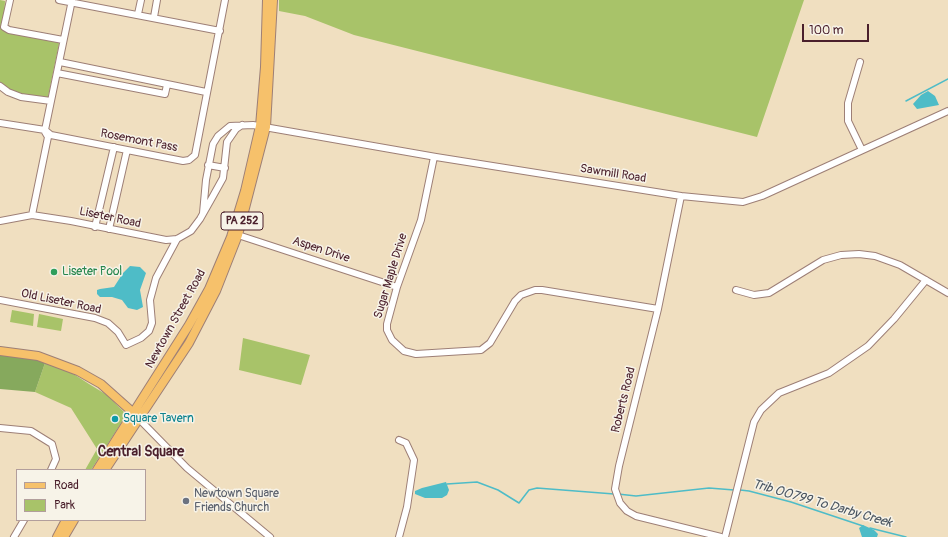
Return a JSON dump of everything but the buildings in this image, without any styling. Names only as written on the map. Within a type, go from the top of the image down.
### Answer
[{"type":"main road","name":"Newtown Street Road","points":[[194,325],[231,237],[263,127],[267,0]]},
{"type":"main road","name":"Newtown Street Road","points":[[106,469],[136,416],[216,291],[238,235],[263,127],[273,0]]},
{"type":"main road","points":[[0,351],[38,356],[78,371],[101,384],[136,416]]},
{"type":"main road","name":"Newtown Street Road","points":[[97,469],[136,416]]},
{"type":"main road","points":[[56,537],[65,521]]},
{"type":"main road","points":[[64,537],[73,521]]},
{"type":"street","points":[[10,0],[4,28],[63,40]]},
{"type":"street","points":[[59,0],[72,1],[220,31]]},
{"type":"street","points":[[138,14],[141,0]]},
{"type":"street","points":[[154,17],[158,0]]},
{"type":"street","name":"Rosemont Pass","points":[[0,123],[44,130],[52,135],[183,161],[189,160],[194,155],[226,0]]},
{"type":"street","points":[[32,215],[48,137],[44,130],[60,62],[63,40],[72,1]]},
{"type":"street","points":[[60,62],[131,78],[206,92]]},
{"type":"street","points":[[860,62],[848,102],[848,121],[862,150]]},
{"type":"street","points":[[57,73],[165,94],[167,85]]},
{"type":"street","points":[[130,87],[131,78]]},
{"type":"street","points":[[0,86],[8,92],[21,97],[46,102],[51,101]]},
{"type":"street","name":"Sawmill Road","points":[[263,127],[434,157],[681,196],[737,202],[749,201],[948,111]]},
{"type":"street","points":[[177,239],[190,231],[223,178],[227,142],[236,128],[242,125]]},
{"type":"street","points":[[203,212],[208,165],[213,144],[218,136],[230,126],[242,125],[263,127]]},
{"type":"street","points":[[96,227],[114,147]]},
{"type":"street","points":[[109,229],[127,150]]},
{"type":"street","name":"Sugar Maple Drive","points":[[434,157],[421,220],[397,287],[388,319],[387,330],[392,340],[399,348],[416,354],[481,350],[490,343],[515,301],[521,295],[535,290],[658,309]]},
{"type":"street","points":[[208,165],[225,168]]},
{"type":"street","name":"Roberts Road","points":[[681,196],[658,309],[619,466],[615,489],[620,503],[627,511],[636,516],[721,537]]},
{"type":"street","name":"Liseter Road","points":[[0,221],[32,215],[71,221],[166,240],[177,239]]},
{"type":"street","name":"Aspen Drive","points":[[238,235],[397,287]]},
{"type":"street","name":"Old Liseter Road","points":[[0,300],[95,318],[108,323],[118,332],[126,345],[141,338],[149,331],[152,323],[150,300],[156,278],[177,239]]},
{"type":"street","points":[[736,290],[754,294],[769,293],[818,262],[832,257],[865,254],[883,258],[900,265],[948,293]]},
{"type":"street","points":[[725,537],[754,422],[761,410],[779,394],[829,373],[868,346],[894,319],[926,280]]},
{"type":"street","points":[[136,416],[187,468],[267,536]]},
{"type":"street","points":[[0,428],[31,431],[52,444],[56,452],[56,460],[52,469]]},
{"type":"street","points":[[398,537],[407,507],[414,460],[406,443],[399,440]]},
{"type":"street","points":[[14,537],[23,521]]},
{"type":"green space","points":[[0,0],[5,1],[2,29],[58,41],[59,44],[48,97],[44,99],[15,93],[0,83]]},
{"type":"green space","points":[[279,0],[804,0],[757,137],[354,35],[305,16],[279,11]]},
{"type":"green space","points":[[12,310],[34,314],[33,326],[10,322]]},
{"type":"green space","points":[[39,314],[63,319],[61,331],[37,327]]},
{"type":"green space","points":[[243,338],[310,355],[301,385],[239,370]]},
{"type":"green space","points":[[0,354],[30,356],[45,363],[35,392],[0,389]]},
{"type":"green space","points":[[45,363],[72,373],[107,395],[124,412],[123,420],[92,469],[86,469],[97,449],[71,408],[35,392]]},
{"type":"water","points":[[928,91],[935,96],[939,105],[917,109],[913,104],[921,95]]},
{"type":"water","points":[[130,266],[140,267],[146,273],[140,290],[143,307],[137,310],[128,308],[122,300],[112,297],[100,297],[97,294],[97,290],[114,287],[123,273]]},
{"type":"water","points":[[446,482],[449,490],[447,495],[442,498],[425,498],[415,494],[415,491],[422,488]]},
{"type":"water","points":[[863,525],[874,530],[878,534],[877,537],[862,537],[859,528]]},
{"type":"waterway","points":[[906,101],[948,79]]},
{"type":"waterway","name":"Trib 00799 To Darby Creek","points":[[447,484],[477,482],[498,490],[519,503],[529,490],[537,488],[614,494]]},
{"type":"waterway","name":"Trib 00799 To Darby Creek","points":[[618,494],[636,496],[709,488],[734,490]]},
{"type":"waterway","name":"Trib 00799 To Darby Creek","points":[[740,490],[791,502],[863,526]]},
{"type":"waterway","name":"Trib 00799 To Darby Creek","points":[[870,528],[906,537]]},
{"type":"place","name":"Liseter Pool","points":[[54,272]]},
{"type":"place","name":"Square Tavern","points":[[115,419]]},
{"type":"place","name":"Newtown Square Friends Church","points":[[186,501]]},
{"type":"district","name":"Central Square","points":[[141,452]]}]
